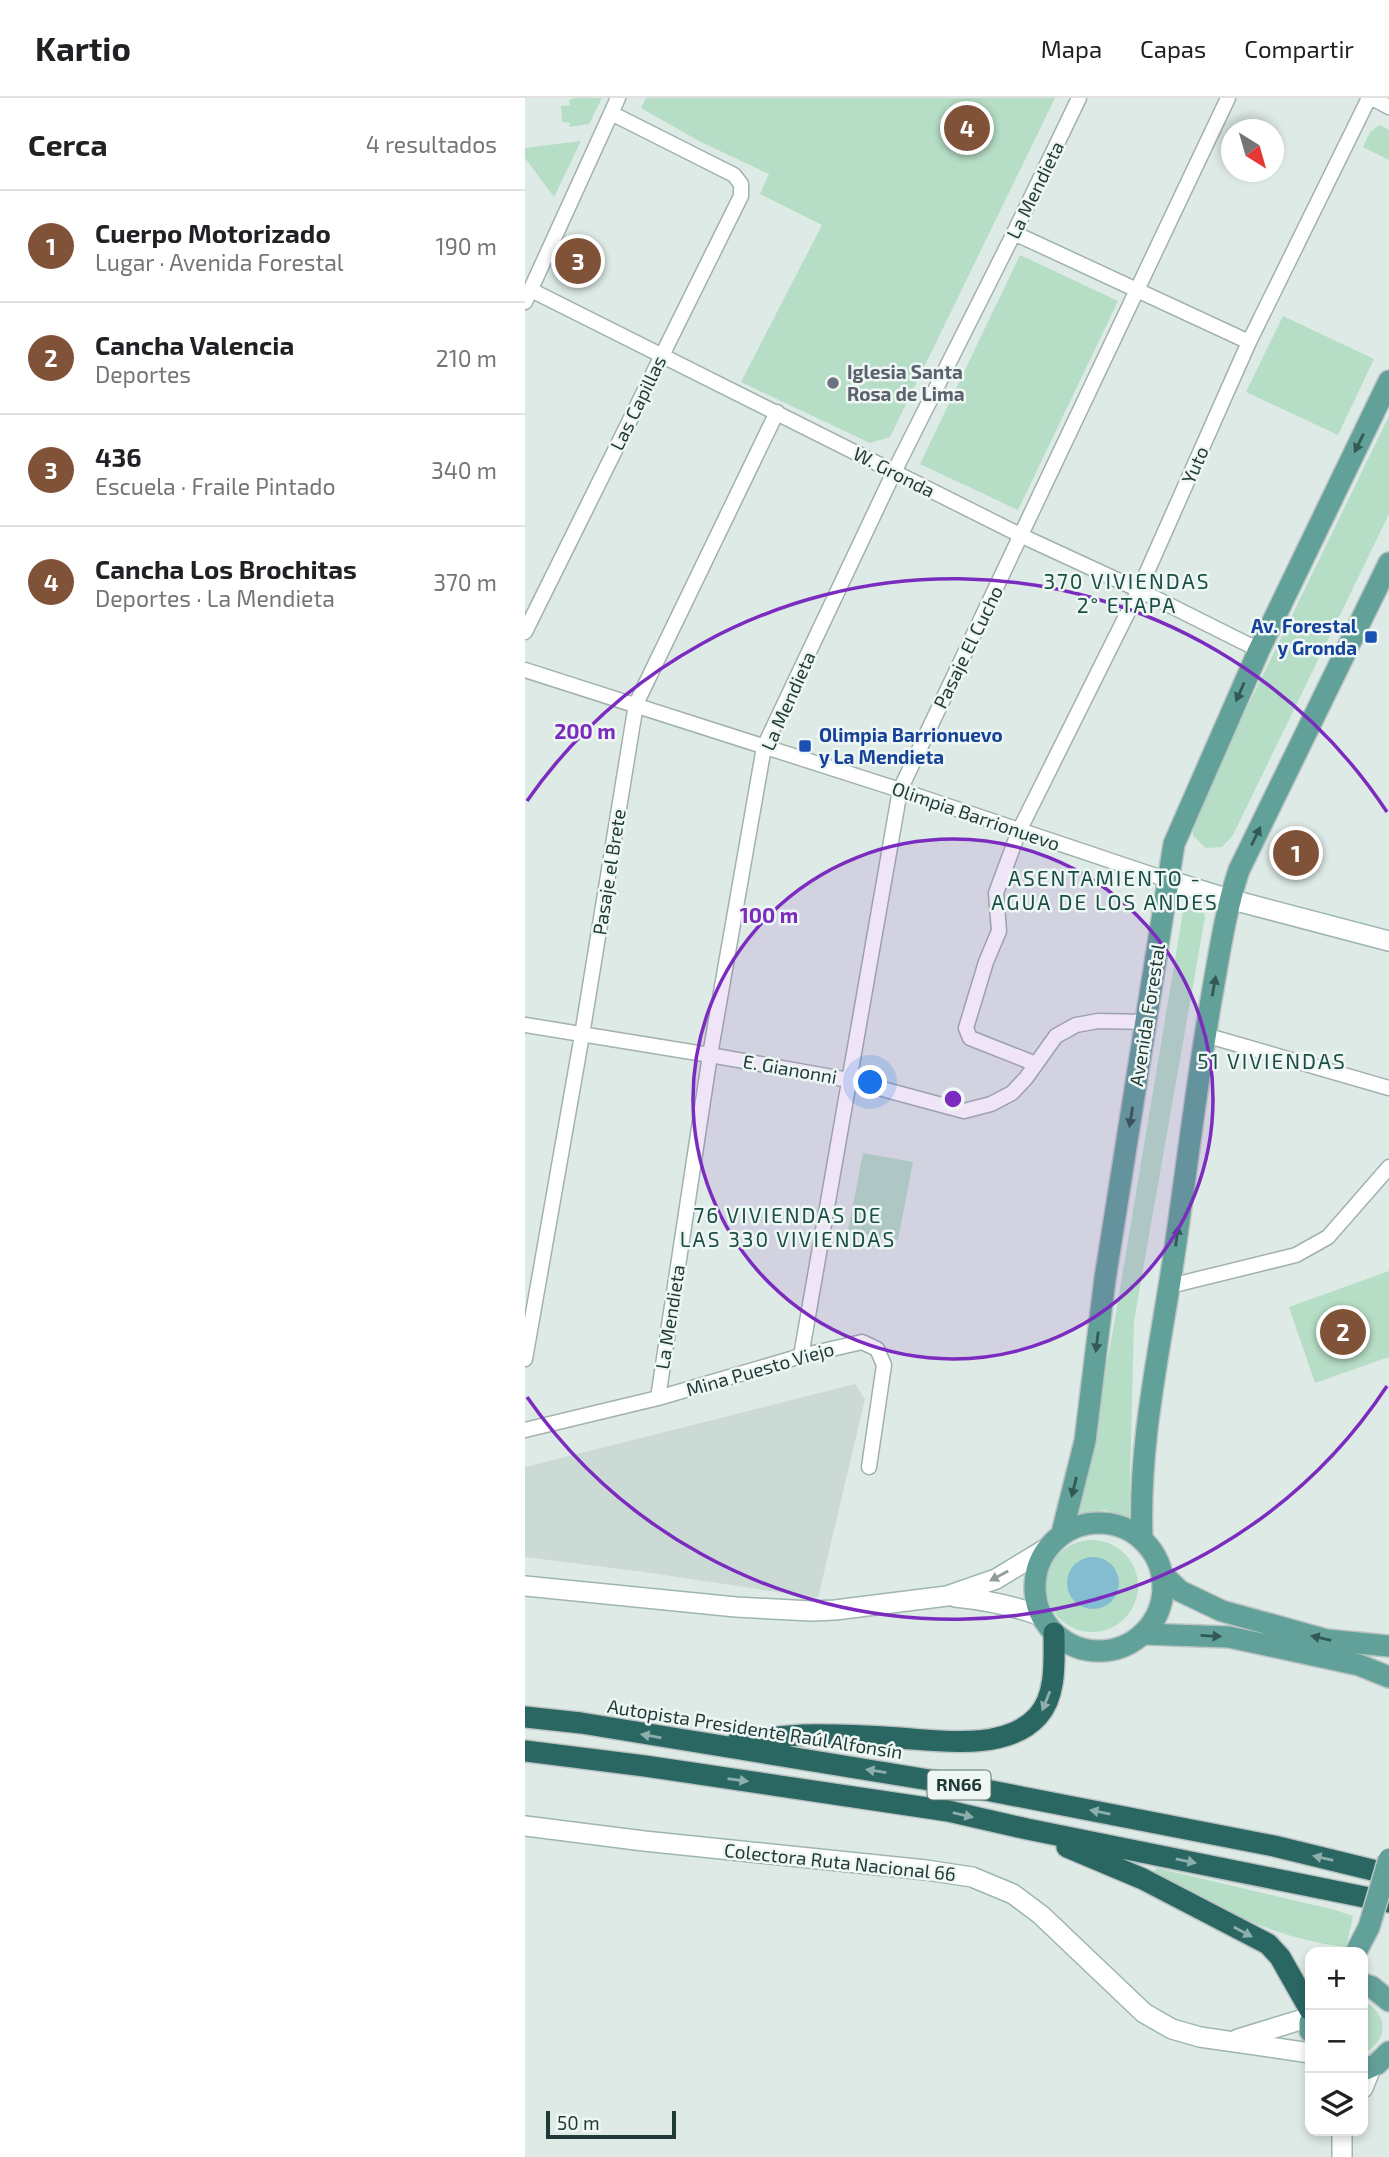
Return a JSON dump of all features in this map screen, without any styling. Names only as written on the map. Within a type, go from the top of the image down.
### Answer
[{"type":"highway","points":[[703,1744],[803,1735],[961,1743],[1025,1729],[1040,1714],[1050,1695],[1054,1633]]},
{"type":"highway","name":"Autopista Presidente Raúl Alfonsín","points":[[525,1717],[581,1723],[960,1785],[1274,1846],[1389,1874]]},
{"type":"highway","name":"RN66","points":[[525,1751],[948,1811],[1389,1902]]},
{"type":"highway","points":[[1027,1829],[1143,1879],[1268,1944],[1280,1957],[1305,2001]]},
{"type":"main road","name":"Avenida Forestal","points":[[1062,1533],[1086,1441],[1105,1279],[1174,844],[1259,650],[1389,381]]},
{"type":"main road","points":[[1142,1538],[1140,1500],[1143,1448],[1170,1286],[1205,1035],[1229,899],[1239,870],[1389,564]]},
{"type":"main road","points":[[1103,1522],[1124,1527],[1142,1538],[1155,1555],[1163,1575],[1163,1596],[1156,1617],[1143,1634],[1126,1646],[1105,1651],[1083,1650],[1064,1642],[1048,1628],[1037,1609],[1034,1588],[1037,1567],[1047,1548],[1062,1533],[1082,1524],[1103,1522]]},
{"type":"main road","points":[[1163,1575],[1180,1591],[1222,1611],[1327,1640],[1389,1646]]},
{"type":"main road","points":[[1143,1634],[1229,1637],[1359,1665],[1389,1677]]},
{"type":"main road","points":[[1359,1947],[1369,1927],[1389,1859]]},
{"type":"main road","points":[[1368,1986],[1389,2001]]},
{"type":"street","points":[[528,296],[618,98]]},
{"type":"street","name":"La Mendieta","points":[[658,1398],[710,1055],[764,747],[894,472],[1079,98]]},
{"type":"street","name":"Pasaje El Cucho","points":[[801,1356],[900,790],[1228,98]]},
{"type":"street","points":[[1370,98],[1389,107]]},
{"type":"street","name":"Yuto","points":[[1036,1064],[970,1038],[966,1028],[999,930],[996,893],[1019,831],[1139,590],[1249,342],[1370,98]]},
{"type":"street","name":"Las Capillas","points":[[525,632],[741,197],[741,184],[734,175],[611,113]]},
{"type":"street","points":[[1014,233],[1249,342]]},
{"type":"street","name":"W. Gronda","points":[[528,296],[662,356],[1022,536],[1259,650]]},
{"type":"street","name":"Pasaje el Brete","points":[[525,1359],[636,704],[777,412]]},
{"type":"street","name":"Olimpia Barrionuevo","points":[[525,670],[900,790],[1168,880],[1389,941]]},
{"type":"street","name":"E. Gianonni","points":[[525,1025],[849,1080],[964,1111],[991,1104],[1012,1093],[1056,1036],[1076,1025],[1098,1021],[1146,1022]]},
{"type":"street","points":[[1205,1035],[1389,1088]]},
{"type":"street","points":[[1170,1286],[1296,1255],[1328,1237],[1389,1167]]},
{"type":"street","name":"Mina Puesto Viejo","points":[[525,1430],[658,1398],[801,1356],[862,1342],[877,1349],[884,1366],[869,1467]]},
{"type":"street","points":[[947,1596],[996,1579],[1047,1548]]},
{"type":"street","points":[[525,1586],[736,1607],[811,1611],[947,1596],[1016,1606],[1041,1616]]},
{"type":"street","name":"Colectora Ruta Nacional 66","points":[[525,1826],[972,1877],[1013,1894],[1041,1915],[1143,2014],[1172,2029],[1200,2037],[1305,2052]]},
{"type":"street","points":[[1231,2041],[1305,2021]]},
{"type":"street","points":[[1368,2080],[1379,2061]]},
{"type":"street","points":[[1342,2157],[1343,2136]]},
{"type":"shaded area","points":[[855,1384],[865,1399],[818,1598],[525,1557],[525,1467]]},
{"type":"green space","points":[[602,98],[589,124],[569,127],[570,123],[562,122],[561,106],[570,105],[569,100]]},
{"type":"green space","points":[[646,98],[1055,98],[890,437],[870,443],[741,382],[822,225],[760,194],[769,174],[699,141],[641,108]]},
{"type":"green space","points":[[1380,125],[1389,130],[1389,160],[1363,147],[1370,132]]},
{"type":"green space","points":[[581,141],[554,197],[525,158],[525,148]]},
{"type":"green space","points":[[1020,255],[1118,301],[1018,510],[920,464]]},
{"type":"green space","points":[[1283,316],[1374,359],[1338,435],[1246,392]]},
{"type":"green space","points":[[1389,416],[1389,514],[1233,835],[1222,847],[1206,848],[1193,836],[1193,819]]},
{"type":"green space","points":[[1192,903],[1201,905],[1205,917],[1134,1321],[1129,1518],[1105,1510],[1079,1515],[1115,1319],[1183,912],[1184,907]]},
{"type":"green space","points":[[863,1153],[913,1162],[898,1240],[848,1231]]},
{"type":"green space","points":[[1389,1271],[1389,1357],[1315,1383],[1289,1307]]},
{"type":"green space","points":[[1092,1540],[1110,1544],[1124,1554],[1134,1568],[1138,1586],[1134,1604],[1124,1618],[1110,1628],[1092,1632],[1074,1628],[1060,1618],[1050,1604],[1046,1586],[1050,1568],[1060,1554],[1074,1544]]},
{"type":"green space","points":[[1157,1868],[1353,1916],[1346,1947],[1319,1943],[1269,1929],[1152,1873]]},
{"type":"green space","points":[[1368,2004],[1378,2013],[1382,2027],[1378,2042],[1368,2050]]},
{"type":"water","points":[[1093,1557],[1103,1559],[1111,1565],[1117,1573],[1117,1593],[1111,1601],[1103,1607],[1093,1609],[1083,1607],[1075,1601],[1069,1593],[1067,1583],[1069,1573],[1075,1565],[1083,1559]]},
{"type":"place","name":"Cancha Los Brochitas","points":[[967,128]]},
{"type":"place","name":"436","points":[[578,261]]},
{"type":"place","name":"Iglesia Santa Rosa de Lima","points":[[833,383]]},
{"type":"place","name":"Av. Forestal y Gronda","points":[[1371,637]]},
{"type":"place","name":"Olimpia Barrionuevo y La Mendieta","points":[[805,746]]},
{"type":"place","name":"Cuerpo Motorizado","points":[[1296,853]]},
{"type":"place","name":"Cancha Valencia","points":[[1343,1332]]},
{"type":"district","name":"370 VIVIENDAS 2° ETAPA","points":[[1127,594]]},
{"type":"district","name":"ASENTAMIENTO - AGUA DE LOS ANDES","points":[[1105,891]]},
{"type":"district","name":"51 VIVIENDAS","points":[[1272,1062]]},
{"type":"district","name":"76 VIVIENDAS DE LAS 330 VIVIENDAS","points":[[788,1228]]}]
